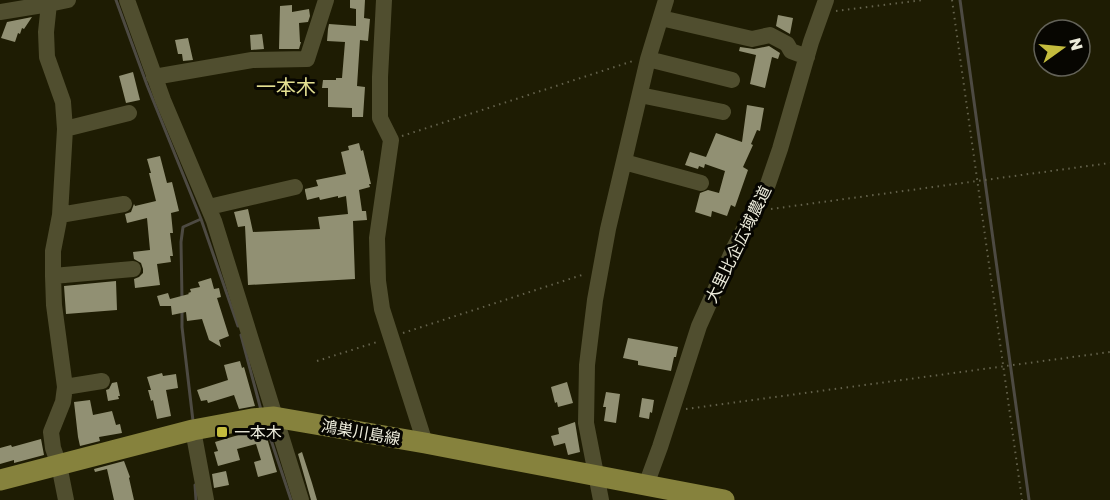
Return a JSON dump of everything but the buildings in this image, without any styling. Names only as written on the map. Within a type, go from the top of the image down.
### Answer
[{"type":"main road","name":"鴻巣川島線","points":[[0,480],[193,429],[274,417],[425,443],[724,500]]},
{"type":"street","points":[[0,12],[68,0]]},
{"type":"street","points":[[127,0],[163,100],[209,207],[301,500]]},
{"type":"street","points":[[154,77],[252,60],[307,59],[326,0]]},
{"type":"street","points":[[384,0],[380,118],[391,140],[377,238],[378,280],[382,309],[425,443]]},
{"type":"street","points":[[601,500],[586,423],[587,365],[595,300],[648,59],[666,0]]},
{"type":"street","points":[[49,4],[46,32],[47,57],[63,102],[65,129],[60,215],[53,251],[54,305],[65,387],[63,402],[51,432],[66,500]]},
{"type":"street","name":"大里比企広域農道","points":[[646,485],[699,326],[734,248],[768,184],[823,6]]},
{"type":"street","points":[[661,18],[752,39],[770,35],[787,44],[791,51],[807,57]]},
{"type":"street","points":[[648,59],[732,80]]},
{"type":"street","points":[[640,95],[723,112]]},
{"type":"street","points":[[65,129],[129,113]]},
{"type":"street","points":[[624,162],[701,183]]},
{"type":"street","points":[[209,207],[295,188]]},
{"type":"street","points":[[60,215],[124,204]]},
{"type":"street","points":[[53,276],[133,269]]},
{"type":"street","points":[[65,387],[102,381]]},
{"type":"street","points":[[193,429],[206,500]]},
{"type":"path","points":[[823,6],[923,0]]},
{"type":"path","points":[[952,0],[1022,500]]},
{"type":"path","points":[[391,140],[648,59]]},
{"type":"path","points":[[753,211],[1110,163]]},
{"type":"path","points":[[317,361],[600,269]]},
{"type":"path","points":[[672,411],[1110,352]]},
{"type":"waterway","points":[[116,0],[147,85],[201,219],[238,326]]},
{"type":"waterway","points":[[960,0],[1029,500]]},
{"type":"waterway","points":[[182,299],[183,227],[201,219]]},
{"type":"waterway","points":[[182,311],[193,421]]},
{"type":"waterway","points":[[241,335],[261,410]]},
{"type":"waterway","points":[[266,425],[291,500]]},
{"type":"waterway","points":[[195,485],[196,500]]},
{"type":"place","name":"一本木","points":[[222,432]]},
{"type":"district","name":"一本木","points":[[286,87]]}]
